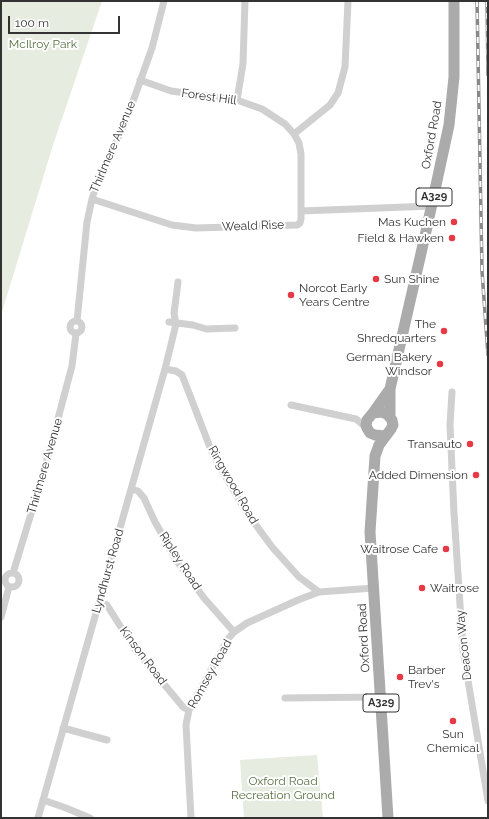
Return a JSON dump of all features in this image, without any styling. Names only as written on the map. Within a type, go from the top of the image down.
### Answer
[{"type":"main road","name":"Oxford Road","points":[[390,417],[390,389],[449,125],[454,77],[454,1]]},
{"type":"main road","name":"Oxford Road","points":[[371,415],[390,389]]},
{"type":"main road","points":[[380,412],[387,414],[390,417],[393,425],[385,436],[377,436],[368,430],[366,422],[371,415],[380,412]]},
{"type":"main road","name":"Oxford Road","points":[[368,430],[370,443],[375,456]]},
{"type":"main road","name":"Oxford Road","points":[[385,436],[379,445],[375,456],[370,532],[388,818]]},
{"type":"street","name":"Thirlmere Avenue","points":[[13,573],[44,471],[72,366],[76,334],[82,329],[82,324],[77,321],[87,222],[92,199],[97,183],[126,121],[152,48],[164,1]]},
{"type":"street","points":[[237,100],[243,64],[245,1]]},
{"type":"street","points":[[348,1],[345,67],[338,93],[330,105],[294,134],[299,143],[301,154],[302,211],[432,206]]},
{"type":"street","name":"Forest Hill","points":[[140,80],[171,91],[237,100],[262,109],[285,124],[294,134]]},
{"type":"street","name":"Weald Rise","points":[[92,199],[172,225],[196,228],[297,225],[300,223],[302,211]]},
{"type":"street","name":"Lyndhurst Road","points":[[38,818],[165,369],[178,282]]},
{"type":"street","points":[[173,323],[193,325],[206,329],[234,328]]},
{"type":"street","name":"Ringwood Road","points":[[165,369],[182,375],[213,455],[245,510],[272,547],[299,577],[319,592]]},
{"type":"street","name":"Deacon Way","points":[[452,392],[450,432],[463,650],[488,801]]},
{"type":"street","points":[[291,405],[356,419],[371,415]]},
{"type":"street","points":[[356,419],[368,430]]},
{"type":"street","name":"Ripley Road","points":[[131,489],[138,491],[144,498],[154,520],[176,560],[204,598],[234,632]]},
{"type":"street","name":"Thirlmere Avenue","points":[[13,573],[18,577],[19,582],[14,587],[9,587],[5,582],[5,578],[7,574],[13,573]]},
{"type":"street","name":"Thirlmere Avenue","points":[[1,616],[9,587]]},
{"type":"street","name":"Romsey Road","points":[[192,818],[186,725],[190,710],[228,639],[234,632],[247,623],[319,592],[374,588]]},
{"type":"street","name":"Kinson Road","points":[[98,602],[107,605],[134,648],[183,707],[190,710]]},
{"type":"street","points":[[285,698],[380,697]]},
{"type":"street","points":[[63,728],[107,740]]},
{"type":"street","points":[[42,800],[90,818]]},
{"type":"green space","name":"McIlroy Park","points":[[1,1],[102,1],[53,145],[1,315]]},
{"type":"green space","name":"Oxford Road Recreation Ground","points":[[317,755],[323,818],[244,818],[240,760]]},
{"type":"railway","points":[[477,1],[482,271],[488,355]]},
{"type":"railway","points":[[487,1],[488,75]]},
{"type":"place","name":"Mas Kuchen","points":[[454,222]]},
{"type":"place","name":"Field & Hawken","points":[[452,238]]},
{"type":"place","name":"Sun Shine","points":[[376,279]]},
{"type":"place","name":"Norcot Early Years Centre","points":[[291,295]]},
{"type":"place","name":"The Shredquarters","points":[[444,331]]},
{"type":"place","name":"German Bakery Windsor","points":[[440,364]]},
{"type":"place","name":"Transauto","points":[[470,444]]},
{"type":"place","name":"Added Dimension","points":[[476,475]]},
{"type":"place","name":"Waitrose Cafe","points":[[446,549]]},
{"type":"place","name":"Waitrose","points":[[422,588]]},
{"type":"place","name":"Barber Trev's","points":[[400,677]]},
{"type":"place","name":"Sun Chemical","points":[[453,721]]}]
